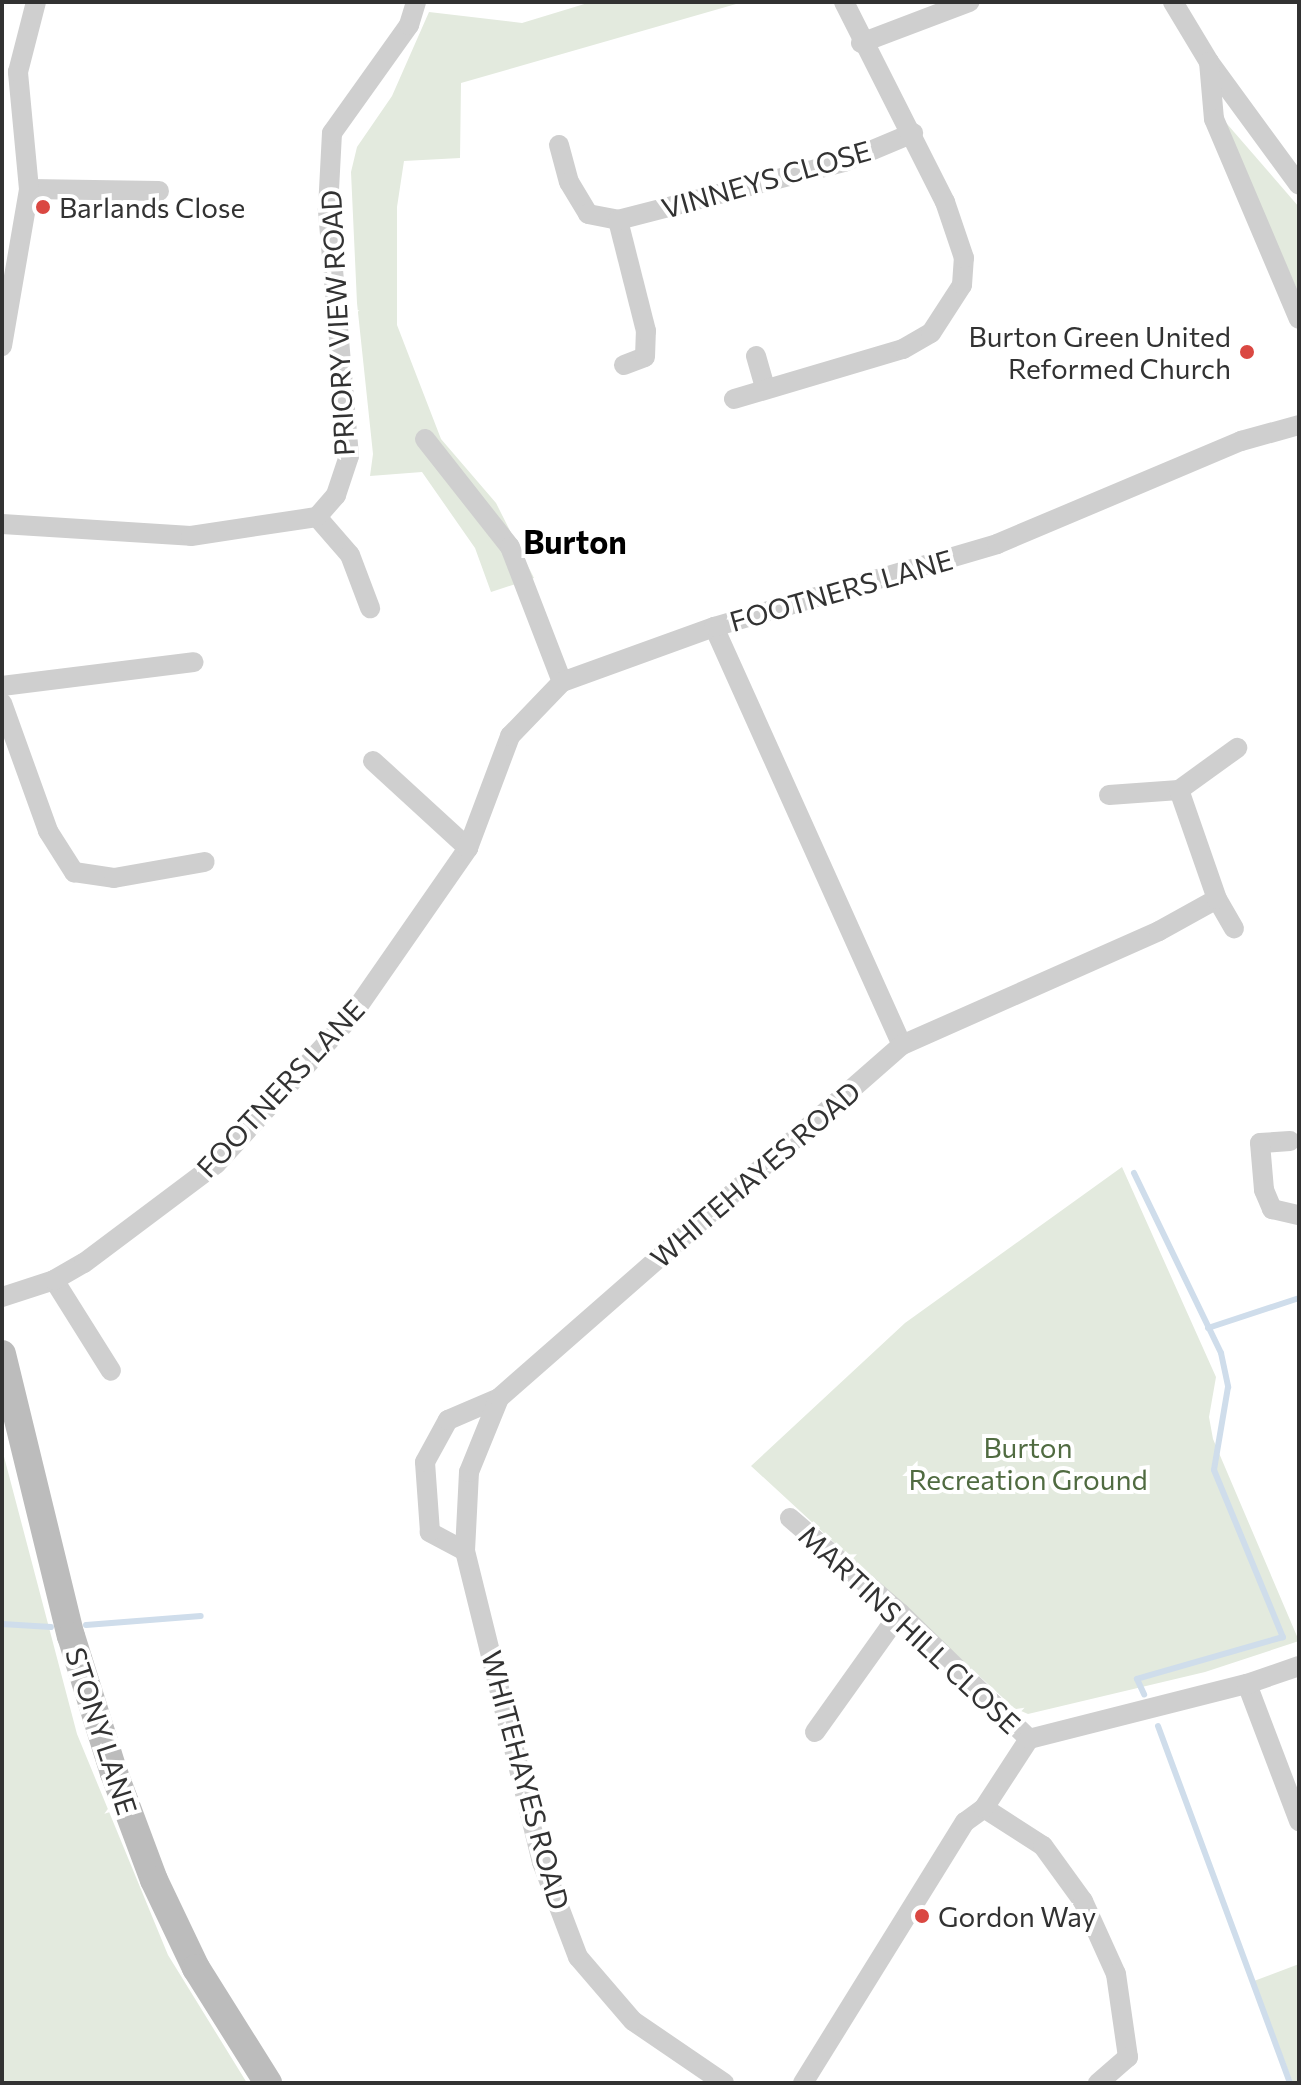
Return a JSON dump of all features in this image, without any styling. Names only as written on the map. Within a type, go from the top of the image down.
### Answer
[{"type":"main road","name":"STONY LANE","points":[[2,1354],[71,1636],[114,1773],[154,1880],[196,1968],[268,2083]]},
{"type":"street","points":[[2,346],[9,280],[29,189],[18,72],[36,2]]},
{"type":"street","name":"PRIORY VIEW ROAD","points":[[317,517],[336,495],[349,456],[328,209],[332,133],[409,25],[416,2]]},
{"type":"street","points":[[734,399],[903,349],[931,333],[951,307],[962,285],[964,258],[913,133],[861,43],[844,2]]},
{"type":"street","points":[[861,43],[969,2]]},
{"type":"street","points":[[1173,2],[1209,62],[1299,185]]},
{"type":"street","points":[[1209,62],[1214,119],[1299,319]]},
{"type":"street","name":"VINNEYS CLOSE","points":[[618,220],[844,162],[913,133]]},
{"type":"street","points":[[559,145],[569,182],[588,214],[618,220],[646,331],[645,357],[624,365]]},
{"type":"street","points":[[29,189],[159,191]]},
{"type":"street","points":[[756,356],[765,388]]},
{"type":"street","name":"FOOTNERS LANE","points":[[2,1297],[54,1280],[216,1164],[350,1018],[468,848],[510,736],[562,682],[714,627],[997,544],[1241,441],[1299,425]]},
{"type":"street","points":[[425,439],[510,547],[562,682]]},
{"type":"street","points":[[2,524],[191,536],[317,517],[350,555],[370,608]]},
{"type":"street","points":[[714,627],[902,1045]]},
{"type":"street","points":[[2,686],[194,662]]},
{"type":"street","points":[[2,703],[48,831],[74,872],[114,878],[205,862]]},
{"type":"street","points":[[1109,795],[1179,790],[1237,748]]},
{"type":"street","points":[[373,761],[468,848]]},
{"type":"street","points":[[1179,790],[1217,899],[1234,928]]},
{"type":"street","name":"WHITEHAYES ROAD","points":[[465,1551],[430,1532],[425,1462],[448,1420],[499,1398],[902,1045],[1159,931],[1217,899]]},
{"type":"street","points":[[1290,1141],[1260,1143],[1264,1190],[1272,1209],[1299,1215]]},
{"type":"street","points":[[54,1280],[111,1371]]},
{"type":"street","name":"WHITEHAYES ROAD","points":[[499,1398],[469,1472],[465,1551],[542,1862],[578,1957],[633,2021],[724,2083]]},
{"type":"street","name":"MARTINS HILL CLOSE","points":[[790,1518],[900,1613],[1029,1739]]},
{"type":"street","points":[[815,1732],[900,1613]]},
{"type":"street","points":[[803,2083],[965,1822],[984,1808],[1029,1739],[1247,1684],[1299,1666]]},
{"type":"street","points":[[1247,1684],[1292,1776],[1299,1821]]},
{"type":"street","points":[[984,1808],[1043,1846],[1083,1901],[1116,1974],[1128,2057],[1098,2083]]},
{"type":"green space","points":[[591,2],[743,2],[461,83],[460,158],[404,161],[397,207],[397,325],[441,439],[496,503],[534,578],[491,592],[475,548],[422,472],[370,476],[373,454],[357,303],[351,172],[357,147],[392,96],[429,12],[522,23]]},
{"type":"green space","points":[[1221,117],[1299,207],[1299,294]]},
{"type":"green space","name":"Burton Recreation Ground","points":[[1122,1167],[1216,1377],[1209,1417],[1213,1439],[1299,1641],[1205,1672],[1028,1714],[1014,1708],[751,1466],[905,1323]]},
{"type":"green space","points":[[2,1449],[77,1734],[168,1955],[247,2083],[2,2083]]},
{"type":"green space","points":[[1299,1964],[1299,2083],[1293,2083],[1254,1981]]},
{"type":"waterway","points":[[1134,1173],[1221,1353],[1228,1387],[1214,1470],[1283,1637],[1137,1679],[1144,1694]]},
{"type":"waterway","points":[[1208,1328],[1299,1298]]},
{"type":"waterway","points":[[86,1625],[201,1616]]},
{"type":"waterway","points":[[2,1624],[51,1627]]},
{"type":"waterway","points":[[1158,1726],[1290,2083]]},
{"type":"place","name":"Barlands Close","points":[[43,207]]},
{"type":"place","name":"Burton Green United Reformed Church","points":[[1247,352]]},
{"type":"place","name":"Gordon Way","points":[[922,1916]]},
{"type":"district","name":"Burton","points":[[575,541]]}]
